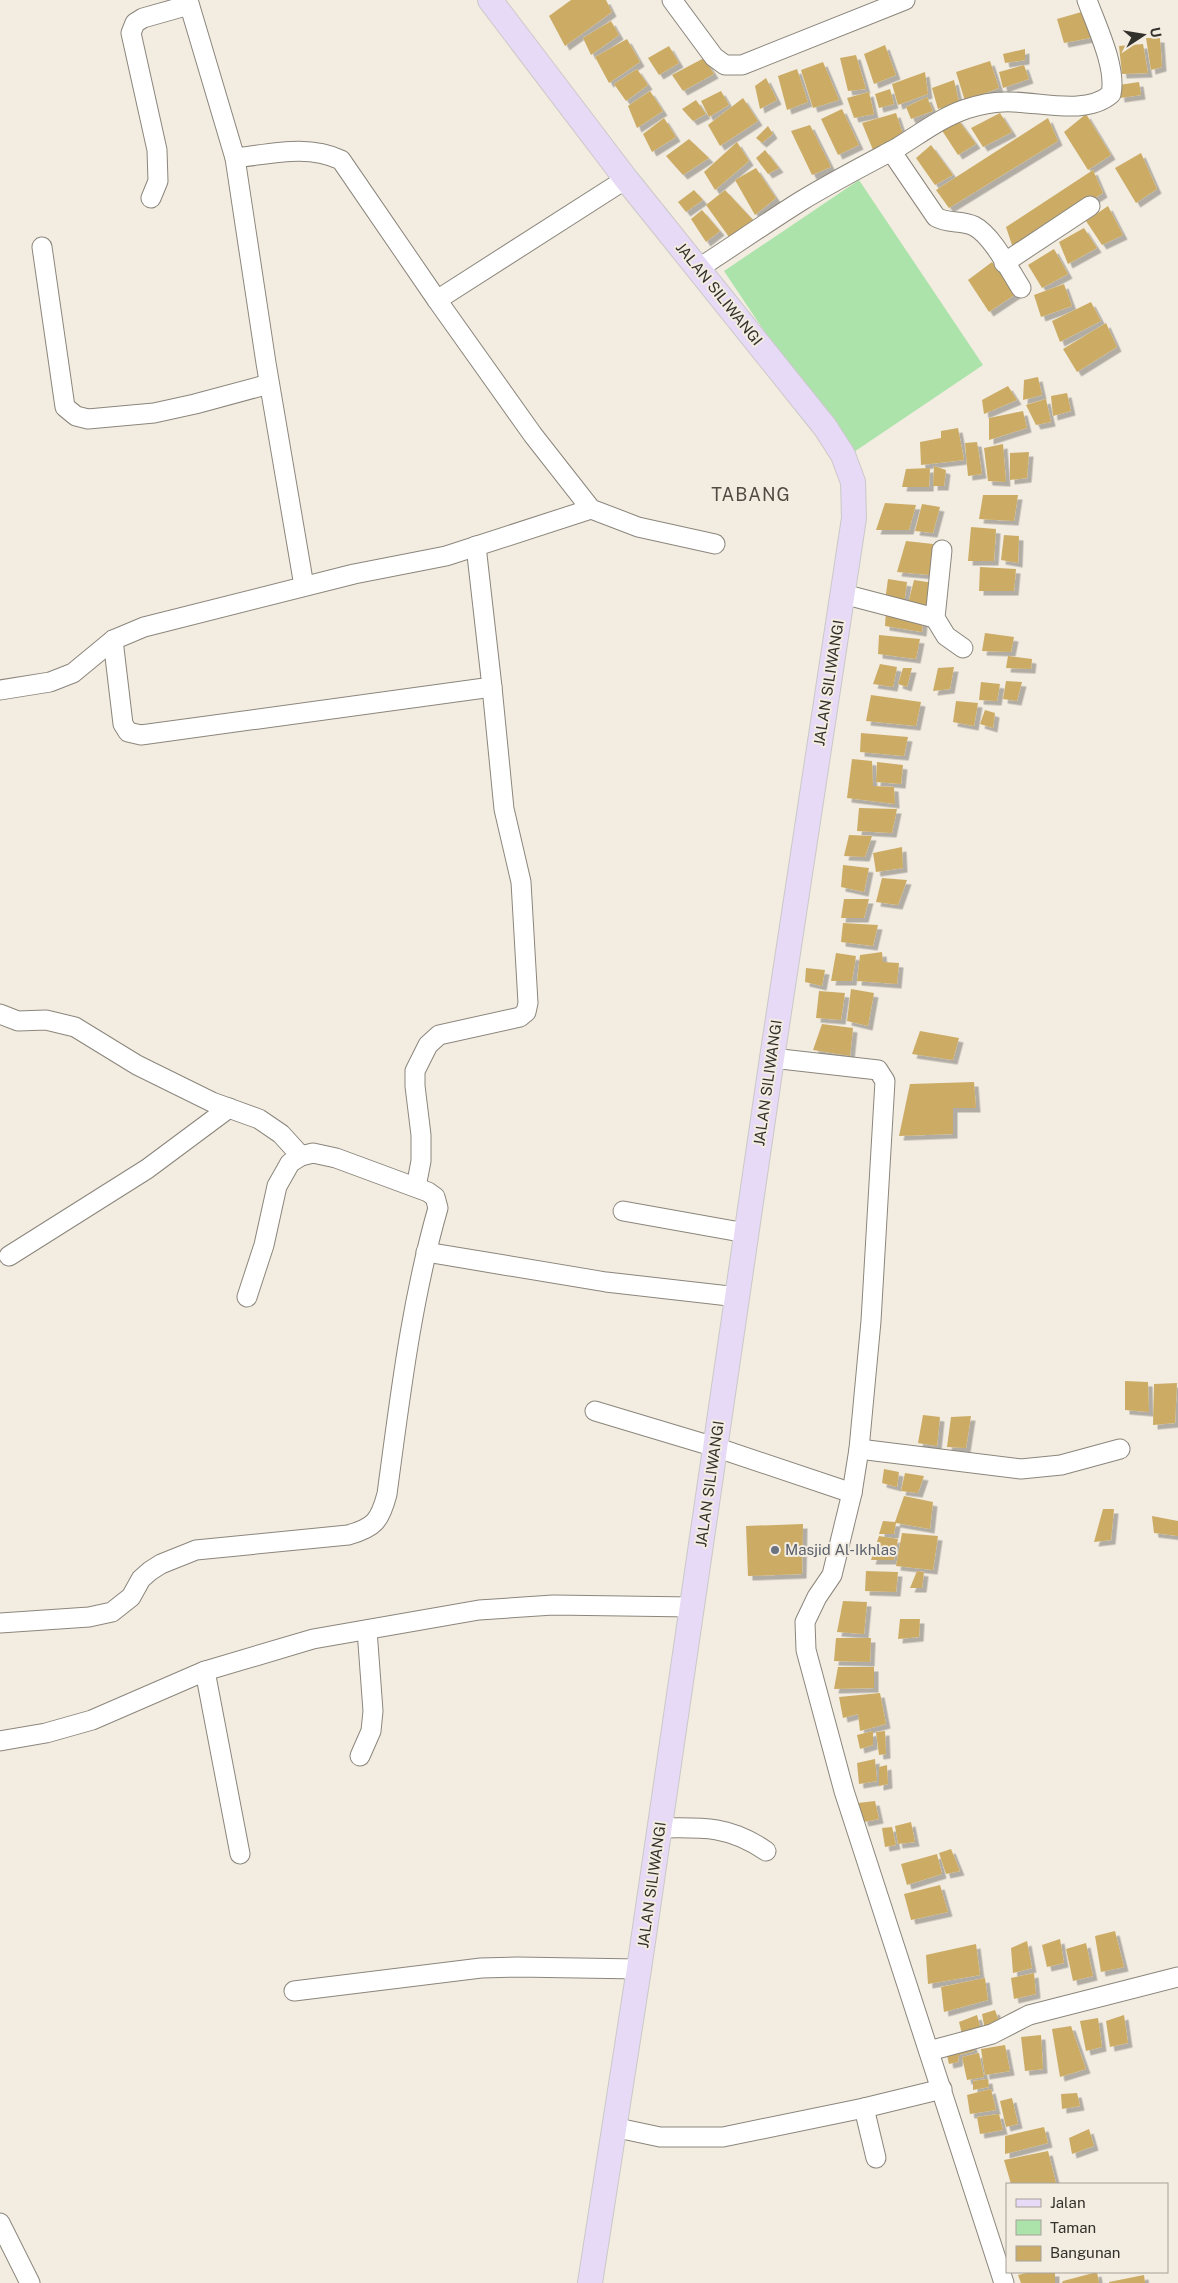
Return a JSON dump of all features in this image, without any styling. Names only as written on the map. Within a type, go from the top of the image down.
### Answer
[{"type":"main road","name":"JALAN SILIWANGI","points":[[490,0],[626,179],[825,427],[843,455],[853,482],[854,518],[843,594],[746,1233],[639,1970],[590,2283]]},
{"type":"street","points":[[672,0],[714,57],[725,65],[735,66],[762,58],[905,0]]},
{"type":"street","points":[[699,268],[801,201],[891,151],[936,122],[986,103],[1005,101],[1041,105],[1082,105],[1106,99],[1111,94],[1112,81],[1105,51],[1087,0]]},
{"type":"street","points":[[151,198],[158,181],[157,150],[130,33],[135,23],[143,18],[189,2],[235,158],[269,384],[304,586]]},
{"type":"street","points":[[235,158],[308,150],[325,152],[341,160],[437,300],[534,435],[591,509],[638,527],[715,544]]},
{"type":"street","points":[[891,151],[936,217],[943,221],[973,225],[983,232],[1021,288]]},
{"type":"street","points":[[437,300],[626,179]]},
{"type":"street","points":[[1004,263],[1090,206]]},
{"type":"street","points":[[42,247],[65,407],[76,416],[88,419],[154,413],[269,384]]},
{"type":"street","points":[[0,690],[50,682],[73,673],[113,640],[144,627],[354,574],[446,556],[591,509]]},
{"type":"street","points":[[416,1187],[421,1161],[421,1135],[415,1086],[416,1071],[428,1045],[439,1035],[520,1017],[526,1012],[528,1003],[521,882],[504,809],[476,546]]},
{"type":"street","points":[[942,550],[935,618],[946,636],[963,648]]},
{"type":"street","points":[[843,594],[935,618]]},
{"type":"street","points":[[113,640],[123,724],[128,732],[141,735],[492,687]]},
{"type":"street","points":[[0,1014],[18,1021],[46,1020],[75,1027],[137,1065],[229,1108],[260,1119],[281,1134],[301,1156]]},
{"type":"street","points":[[772,1058],[878,1070],[885,1081],[872,1321],[859,1450],[852,1493],[832,1575],[817,1597],[805,1622],[806,1650],[844,1791],[1004,2283]]},
{"type":"street","points":[[9,1256],[147,1169],[229,1108]]},
{"type":"street","points":[[0,1624],[89,1617],[112,1612],[131,1597],[141,1579],[150,1570],[160,1564],[196,1550],[348,1535],[366,1530],[373,1525],[383,1511],[387,1494],[402,1378],[426,1252],[438,1208],[435,1197],[416,1187],[336,1158],[313,1153],[301,1156],[290,1163],[277,1186],[264,1245],[247,1297]]},
{"type":"street","points":[[623,1212],[746,1233]]},
{"type":"street","points":[[426,1252],[606,1282],[738,1297]]},
{"type":"street","points":[[595,1411],[715,1447],[852,1493]]},
{"type":"street","points":[[859,1450],[1021,1469],[1061,1465],[1120,1450]]},
{"type":"street","points":[[0,1741],[46,1733],[92,1720],[205,1671],[313,1640],[479,1610],[544,1606],[692,1607]]},
{"type":"street","points":[[360,1756],[371,1731],[373,1711],[367,1630]]},
{"type":"street","points":[[205,1671],[240,1854]]},
{"type":"street","points":[[660,1828],[701,1827],[730,1831],[749,1839],[766,1852]]},
{"type":"street","points":[[294,1991],[480,1968],[639,1970]]},
{"type":"street","points":[[929,2051],[992,2034],[1029,2015],[1176,1978]]},
{"type":"street","points":[[614,2127],[660,2137],[722,2137],[864,2108],[942,2089]]},
{"type":"street","points":[[864,2108],[876,2158]]},
{"type":"street","points":[[0,2223],[30,2283]]},
{"type":"green space","points":[[859,180],[983,365],[848,456],[724,271]]},
{"type":"building","points":[[571,0],[606,0],[612,12],[565,46],[549,16]]},
{"type":"building","points":[[1085,11],[1095,37],[1064,43],[1057,19]]},
{"type":"building","points":[[611,21],[619,35],[591,55],[583,38]]},
{"type":"building","points":[[1146,38],[1160,38],[1162,67],[1151,70]]},
{"type":"building","points":[[627,39],[640,62],[609,83],[595,57]]},
{"type":"building","points":[[1143,44],[1148,73],[1122,74],[1119,46]]},
{"type":"building","points":[[885,45],[896,75],[874,84],[864,54]]},
{"type":"building","points":[[669,46],[679,63],[659,75],[648,58]]},
{"type":"building","points":[[1025,49],[1025,60],[1005,63],[1003,54]]},
{"type":"building","points":[[856,55],[866,89],[848,91],[840,58]]},
{"type":"building","points":[[704,58],[714,74],[683,91],[672,75]]},
{"type":"building","points":[[990,61],[999,88],[965,101],[956,72]]},
{"type":"building","points":[[823,62],[839,100],[813,108],[801,70]]},
{"type":"building","points":[[1024,65],[1029,79],[1003,88],[999,72]]},
{"type":"building","points":[[637,69],[648,85],[626,101],[614,84]]},
{"type":"building","points":[[797,69],[808,102],[787,110],[778,76]]},
{"type":"building","points":[[925,72],[928,94],[898,105],[892,84]]},
{"type":"building","points":[[766,78],[777,100],[760,109],[755,86]]},
{"type":"building","points":[[954,80],[959,102],[938,109],[932,88]]},
{"type":"building","points":[[1139,82],[1141,95],[1120,98],[1119,85]]},
{"type":"building","points":[[890,89],[894,104],[879,108],[875,94]]},
{"type":"building","points":[[650,91],[663,111],[637,128],[628,106]]},
{"type":"building","points":[[721,91],[729,105],[709,117],[701,101]]},
{"type":"building","points":[[869,92],[874,114],[854,118],[847,98]]},
{"type":"building","points":[[927,97],[933,111],[911,119],[906,107]]},
{"type":"building","points":[[743,98],[758,121],[720,146],[708,125]]},
{"type":"building","points":[[696,100],[706,114],[693,121],[682,109]]},
{"type":"building","points":[[842,109],[859,145],[838,155],[821,119]]},
{"type":"building","points":[[896,113],[905,140],[873,150],[862,123]]},
{"type":"building","points":[[1000,113],[1012,132],[983,147],[971,128]]},
{"type":"building","points":[[1086,114],[1111,155],[1088,170],[1064,132]]},
{"type":"building","points":[[664,118],[676,137],[652,152],[643,134]]},
{"type":"building","points":[[957,118],[976,144],[958,155],[941,129]]},
{"type":"building","points":[[1048,118],[1058,141],[949,208],[936,190]]},
{"type":"building","points":[[810,125],[831,167],[812,175],[791,131]]},
{"type":"building","points":[[768,126],[773,134],[762,143],[756,138]]},
{"type":"building","points":[[689,139],[709,158],[683,175],[666,156]]},
{"type":"building","points":[[737,142],[749,161],[715,190],[704,172]]},
{"type":"building","points":[[931,145],[953,175],[935,185],[916,158]]},
{"type":"building","points":[[765,150],[779,168],[768,174],[756,158]]},
{"type":"building","points":[[1141,153],[1157,189],[1136,203],[1115,168]]},
{"type":"building","points":[[756,168],[776,198],[755,215],[735,180]]},
{"type":"building","points":[[1093,170],[1103,193],[1014,251],[1006,227]]},
{"type":"building","points":[[694,190],[703,200],[686,212],[678,202]]},
{"type":"building","points":[[725,190],[754,221],[729,237],[706,205]]},
{"type":"building","points":[[1108,206],[1123,235],[1102,245],[1086,221]]},
{"type":"building","points":[[702,210],[720,231],[706,242],[691,219]]},
{"type":"building","points":[[1084,228],[1097,248],[1068,264],[1059,242]]},
{"type":"building","points":[[1054,249],[1068,274],[1042,288],[1028,265]]},
{"type":"building","points":[[992,262],[1016,294],[989,312],[968,280]]},
{"type":"building","points":[[1064,284],[1072,306],[1041,317],[1034,295]]},
{"type":"building","points":[[1091,302],[1101,321],[1060,342],[1052,321]]},
{"type":"building","points":[[1106,323],[1117,347],[1077,372],[1063,349]]},
{"type":"building","points":[[1038,377],[1042,395],[1023,400],[1024,380]]},
{"type":"building","points":[[1008,386],[1017,400],[984,414],[982,400]]},
{"type":"building","points":[[1067,393],[1071,411],[1053,416],[1051,396]]},
{"type":"building","points":[[1046,399],[1051,422],[1036,425],[1026,405]]},
{"type":"building","points":[[1023,411],[1027,428],[989,440],[989,418]]},
{"type":"building","points":[[958,428],[964,460],[921,465],[920,442],[941,438],[941,431]]},
{"type":"building","points":[[977,442],[982,474],[968,476],[965,443]]},
{"type":"building","points":[[1003,444],[1006,482],[988,481],[984,448]]},
{"type":"building","points":[[1029,452],[1027,478],[1010,480],[1010,453]]},
{"type":"building","points":[[934,466],[946,470],[944,486],[933,486]]},
{"type":"building","points":[[930,468],[929,487],[902,487],[906,469]]},
{"type":"building","points":[[983,495],[1018,495],[1014,521],[979,519]]},
{"type":"building","points":[[885,503],[916,505],[909,530],[876,530]]},
{"type":"building","points":[[922,504],[940,507],[933,533],[915,531]]},
{"type":"building","points":[[971,527],[996,529],[994,561],[968,561]]},
{"type":"building","points":[[1004,535],[1019,536],[1018,563],[1001,560]]},
{"type":"building","points":[[906,541],[933,544],[930,575],[897,572]]},
{"type":"building","points":[[980,567],[1016,569],[1014,591],[979,591]]},
{"type":"building","points":[[888,579],[907,582],[904,604],[885,601]]},
{"type":"building","points":[[914,580],[934,583],[930,609],[908,604]]},
{"type":"building","points":[[886,611],[923,621],[922,632],[885,626]]},
{"type":"building","points":[[985,633],[1014,637],[1011,652],[982,651]]},
{"type":"building","points":[[879,635],[920,639],[916,659],[878,654]]},
{"type":"building","points":[[1008,656],[1032,659],[1031,669],[1006,668]]},
{"type":"building","points":[[880,664],[897,667],[893,687],[873,684]]},
{"type":"building","points":[[954,667],[950,689],[933,691],[938,668]]},
{"type":"building","points":[[903,668],[912,668],[907,687],[898,684]]},
{"type":"building","points":[[1006,681],[1022,682],[1017,701],[1003,699]]},
{"type":"building","points":[[981,682],[1000,684],[997,701],[979,700]]},
{"type":"building","points":[[871,695],[921,702],[916,726],[866,721]]},
{"type":"building","points":[[956,701],[978,703],[974,726],[953,722]]},
{"type":"building","points":[[985,710],[995,713],[993,728],[980,724]]},
{"type":"building","points":[[861,733],[908,737],[904,756],[860,752]]},
{"type":"building","points":[[852,759],[872,761],[873,786],[894,787],[895,804],[847,798]]},
{"type":"building","points":[[877,762],[903,765],[901,784],[876,782]]},
{"type":"building","points":[[859,808],[897,809],[892,833],[857,831]]},
{"type":"building","points":[[849,835],[872,836],[865,857],[844,856]]},
{"type":"building","points":[[902,847],[903,868],[876,872],[873,853]]},
{"type":"building","points":[[843,865],[869,868],[864,892],[841,887]]},
{"type":"building","points":[[882,878],[907,880],[898,905],[876,902]]},
{"type":"building","points":[[844,899],[869,899],[864,918],[841,918]]},
{"type":"building","points":[[843,923],[878,925],[873,946],[841,942]]},
{"type":"building","points":[[882,952],[883,962],[899,963],[897,984],[857,981],[860,955]]},
{"type":"building","points":[[836,953],[856,956],[852,981],[831,981]]},
{"type":"building","points":[[806,968],[825,970],[822,986],[805,982]]},
{"type":"building","points":[[851,989],[874,993],[868,1026],[847,1021]]},
{"type":"building","points":[[819,991],[845,993],[841,1020],[816,1018]]},
{"type":"building","points":[[822,1024],[853,1028],[850,1056],[813,1050]]},
{"type":"building","points":[[920,1031],[959,1038],[953,1060],[912,1054]]},
{"type":"building","points":[[974,1082],[976,1108],[953,1108],[953,1134],[899,1136],[910,1084]]},
{"type":"building","points":[[1125,1381],[1148,1382],[1149,1412],[1125,1410]]},
{"type":"building","points":[[1177,1383],[1175,1423],[1153,1425],[1154,1384]]},
{"type":"building","points":[[923,1415],[940,1417],[937,1446],[918,1443]]},
{"type":"building","points":[[971,1416],[966,1448],[947,1447],[951,1417]]},
{"type":"building","points":[[884,1469],[899,1472],[897,1487],[882,1483]]},
{"type":"building","points":[[905,1473],[924,1476],[918,1493],[901,1491]]},
{"type":"building","points":[[904,1496],[933,1502],[930,1529],[896,1523],[894,1534],[879,1534],[883,1521],[895,1522]]},
{"type":"building","points":[[1103,1509],[1114,1509],[1111,1540],[1094,1542]]},
{"type":"building","points":[[1152,1516],[1178,1521],[1178,1536],[1154,1533]]},
{"type":"building","name":"Masjid Al-Ikhlas","points":[[803,1524],[802,1574],[748,1576],[746,1526]]},
{"type":"building","points":[[902,1533],[938,1536],[933,1570],[896,1566]]},
{"type":"building","points":[[879,1536],[898,1539],[894,1560],[871,1560]]},
{"type":"building","points":[[866,1571],[898,1572],[896,1592],[865,1591]]},
{"type":"building","points":[[917,1571],[924,1572],[922,1588],[910,1588]]},
{"type":"building","points":[[843,1601],[867,1602],[864,1634],[837,1632]]},
{"type":"building","points":[[900,1619],[920,1619],[919,1637],[898,1639]]},
{"type":"building","points":[[836,1638],[871,1638],[870,1662],[834,1661]]},
{"type":"building","points":[[838,1667],[874,1667],[874,1688],[834,1689]]},
{"type":"building","points":[[880,1693],[886,1724],[860,1731],[858,1714],[843,1718],[839,1697]]},
{"type":"building","points":[[873,1731],[873,1745],[860,1749],[857,1735]]},
{"type":"building","points":[[885,1731],[886,1754],[879,1755],[876,1732]]},
{"type":"building","points":[[875,1759],[877,1781],[859,1784],[857,1763]]},
{"type":"building","points":[[887,1765],[888,1784],[879,1786],[879,1767]]},
{"type":"building","points":[[875,1801],[879,1819],[864,1822],[858,1803]]},
{"type":"building","points":[[911,1822],[915,1842],[898,1844],[895,1826]]},
{"type":"building","points":[[892,1827],[896,1845],[885,1847],[882,1828]]},
{"type":"building","points":[[951,1849],[960,1871],[946,1874],[939,1853]]},
{"type":"building","points":[[937,1854],[942,1874],[907,1885],[901,1864]]},
{"type":"building","points":[[940,1885],[948,1912],[911,1920],[904,1894]]},
{"type":"building","points":[[1115,1931],[1124,1967],[1101,1972],[1095,1936]]},
{"type":"building","points":[[1060,1939],[1064,1963],[1047,1967],[1042,1945]]},
{"type":"building","points":[[1027,1941],[1032,1968],[1013,1973],[1011,1948]]},
{"type":"building","points":[[1086,1943],[1093,1976],[1073,1981],[1066,1949]]},
{"type":"building","points":[[976,1944],[980,1975],[928,1984],[926,1955]]},
{"type":"building","points":[[1034,1973],[1036,1994],[1014,1999],[1011,1978]]},
{"type":"building","points":[[985,1978],[988,2000],[944,2012],[941,1987]]},
{"type":"building","points":[[995,2010],[1000,2024],[985,2030],[982,2014]]},
{"type":"building","points":[[977,2015],[982,2033],[963,2038],[959,2022]]},
{"type":"building","points":[[1124,2015],[1128,2043],[1110,2047],[1106,2021]]},
{"type":"building","points":[[1098,2018],[1102,2047],[1086,2051],[1080,2021]]},
{"type":"building","points":[[1071,2026],[1086,2069],[1060,2077],[1052,2029]]},
{"type":"building","points":[[1041,2035],[1043,2069],[1025,2071],[1021,2037]]},
{"type":"building","points":[[972,2044],[974,2051],[959,2055],[958,2062],[949,2064],[946,2051]]},
{"type":"building","points":[[1005,2045],[1010,2071],[985,2075],[981,2049]]},
{"type":"building","points":[[979,2053],[984,2077],[967,2080],[962,2057]]},
{"type":"building","points":[[988,2079],[989,2087],[973,2090],[973,2081]]},
{"type":"building","points":[[991,2089],[996,2110],[970,2114],[967,2095]]},
{"type":"building","points":[[1077,2093],[1080,2106],[1062,2109],[1061,2094]]},
{"type":"building","points":[[1012,2098],[1018,2124],[1006,2127],[1000,2101]]},
{"type":"building","points":[[999,2114],[1003,2130],[980,2134],[977,2117]]},
{"type":"building","points":[[1044,2127],[1048,2143],[1005,2154],[1005,2136]]},
{"type":"building","points":[[1089,2129],[1094,2146],[1072,2154],[1069,2138]]},
{"type":"building","points":[[1048,2151],[1056,2183],[1011,2183],[1004,2160]]},
{"type":"building","points":[[1027,2273],[1055,2273],[1055,2283],[1021,2283],[1018,2275]]},
{"type":"building","points":[[1097,2273],[1099,2283],[1062,2283],[1063,2281]]},
{"type":"building","points":[[1144,2275],[1145,2283],[1109,2283],[1109,2282]]},
{"type":"place","name":"Masjid Al-Ikhlas","points":[[775,1550]]},
{"type":"district","name":"TABANG","points":[[751,495]]}]
